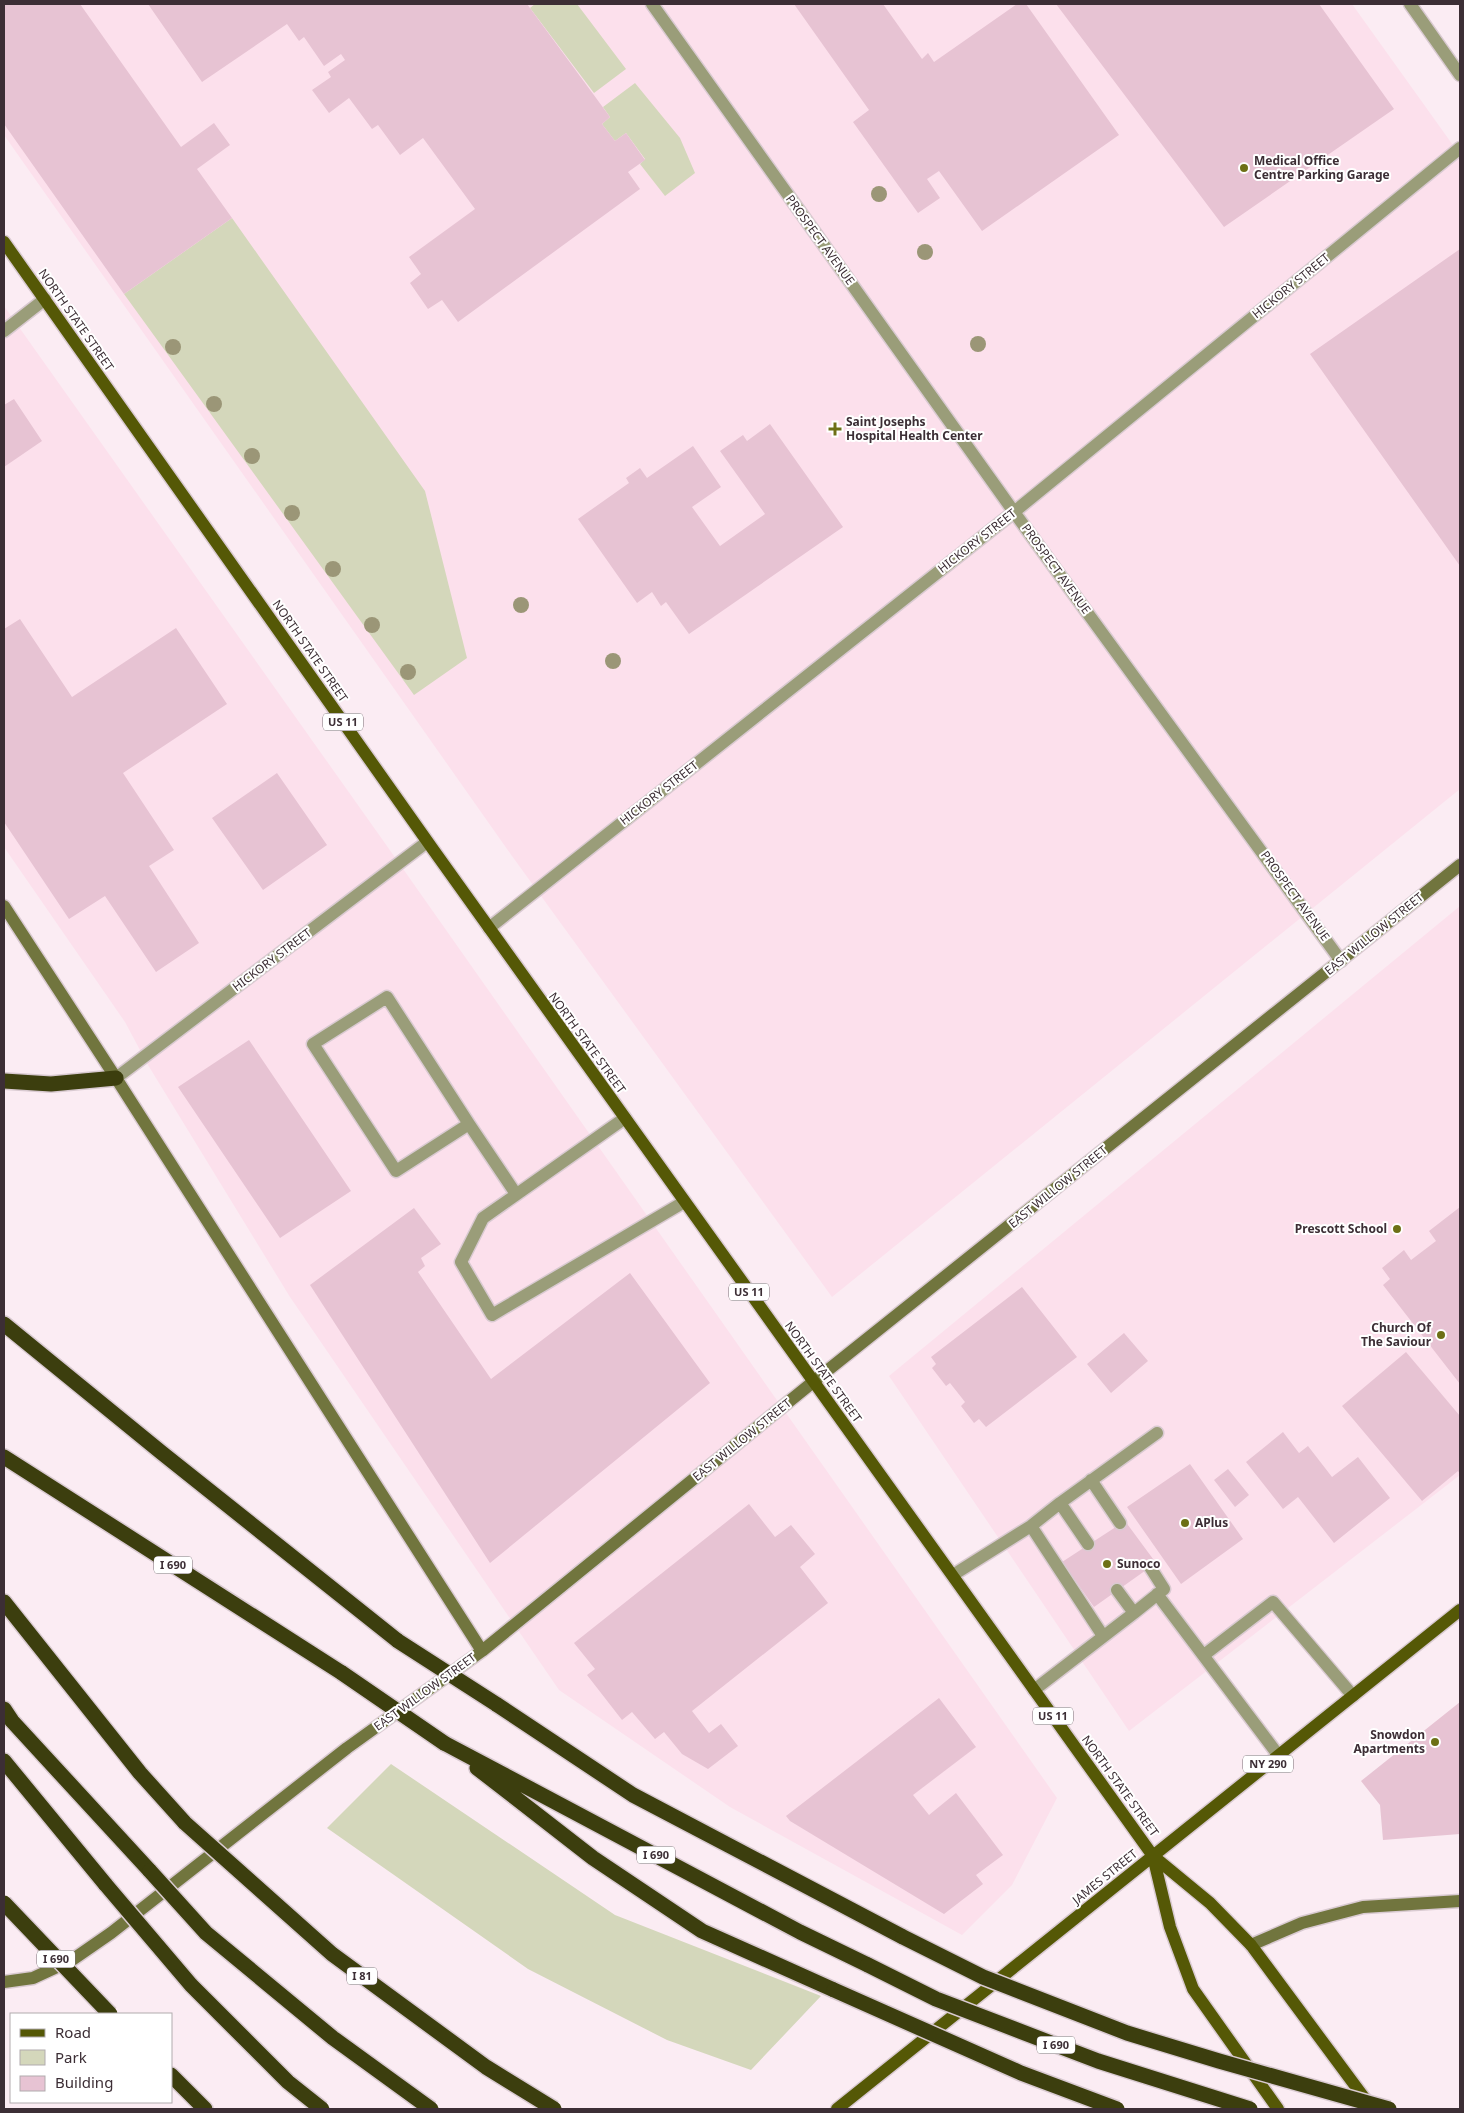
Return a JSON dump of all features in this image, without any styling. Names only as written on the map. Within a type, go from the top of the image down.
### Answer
[{"type":"highway","points":[[4,1082],[51,1084],[116,1078]]},
{"type":"highway","points":[[4,1324],[398,1641],[632,1795],[983,1977],[1127,2033],[1247,2070],[1390,2109]]},
{"type":"highway","name":"I 690","points":[[4,1457],[342,1673],[444,1743],[800,1932],[936,1999],[1089,2058],[1250,2109]]},
{"type":"highway","name":"I 81","points":[[4,1602],[134,1766],[185,1823],[332,1954],[486,2067],[554,2109]]},
{"type":"highway","points":[[4,1709],[12,1721],[206,1933],[333,2038],[431,2109]]},
{"type":"highway","points":[[444,1743],[593,1858],[702,1931],[1020,2073],[1117,2109]]},
{"type":"highway","points":[[4,1762],[191,1985],[288,2082],[322,2109]]},
{"type":"highway","name":"I 690","points":[[4,1903],[109,2013]]},
{"type":"highway","points":[[172,2077],[205,2109]]},
{"type":"main road","name":"NORTH STATE STREET","points":[[4,242],[427,842],[1153,1856],[1210,1903],[1251,1945],[1372,2109]]},
{"type":"main road","name":"JAMES STREET","points":[[837,2109],[1460,1610]]},
{"type":"main road","name":"NORTH STATE STREET","points":[[1153,1856],[1170,1927],[1193,1990],[1278,2109]]},
{"type":"street","name":"PROSPECT AVENUE","points":[[652,4],[1014,512],[1341,961]]},
{"type":"street","points":[[1410,4],[1460,74]]},
{"type":"street","name":"HICKORY STREET","points":[[489,928],[1014,512],[1460,148]]},
{"type":"street","points":[[4,331],[45,299]]},
{"type":"street","name":"HICKORY STREET","points":[[116,1078],[427,842]]},
{"type":"street","name":"EAST WILLOW STREET","points":[[4,1982],[33,1978],[72,1960],[111,1933],[347,1748],[482,1651],[813,1382],[1460,865]]},
{"type":"street","points":[[4,906],[482,1651]]},
{"type":"street","points":[[469,1124],[396,1171],[313,1044],[388,997],[516,1194]]},
{"type":"street","points":[[625,1118],[483,1218],[461,1262],[492,1315],[684,1202]]},
{"type":"street","points":[[953,1575],[1032,1526],[1060,1503],[1157,1433]]},
{"type":"street","points":[[1091,1480],[1120,1523]]},
{"type":"street","points":[[1060,1503],[1088,1544]]},
{"type":"street","points":[[1032,1526],[1103,1636]]},
{"type":"street","points":[[1034,1690],[1164,1589],[1150,1567]]},
{"type":"street","points":[[1117,1590],[1134,1613]]},
{"type":"street","points":[[1157,1594],[1279,1756]]},
{"type":"street","points":[[1204,1654],[1273,1602],[1353,1696]]},
{"type":"street","points":[[1251,1945],[1302,1923],[1363,1907],[1460,1901]]},
{"type":"shaded area","name":"Saint Josephs Hospital Health Center","points":[[4,4],[1352,4],[1460,155],[1460,789],[832,1297],[512,856],[4,135]]},
{"type":"shaded area","points":[[4,306],[1057,1798],[1012,1885],[962,1935],[730,1807],[559,1690],[290,1297],[148,1065],[125,1022],[4,847]]},
{"type":"shaded area","points":[[1460,906],[1460,1475],[1129,1731],[889,1376]]},
{"type":"green space","points":[[535,4],[577,4],[626,69],[594,93],[530,8]]},
{"type":"green space","points":[[635,83],[680,138],[695,173],[665,196],[640,164],[645,159],[626,133],[615,141],[602,124],[610,117],[603,107]]},
{"type":"green space","points":[[232,218],[425,491],[467,658],[414,695],[124,294]]},
{"type":"green space","points":[[391,1764],[615,1915],[821,1996],[751,2070],[667,2040],[528,1969],[327,1828]]},
{"type":"building","points":[[4,4],[80,4],[181,147],[214,123],[230,145],[197,169],[232,218],[124,294],[4,124]]},
{"type":"building","points":[[148,4],[527,4],[610,117],[602,124],[615,141],[626,133],[645,160],[628,172],[640,189],[458,322],[442,300],[428,309],[410,283],[421,274],[409,257],[475,209],[423,138],[400,155],[378,125],[372,129],[349,98],[329,113],[312,90],[331,77],[328,72],[345,60],[341,54],[324,66],[304,37],[299,41],[287,24],[202,82]]},
{"type":"building","points":[[794,4],[883,4],[922,59],[928,53],[934,62],[1017,4],[1026,4],[1119,135],[982,231],[939,171],[927,179],[940,198],[918,213],[853,122],[869,110]]},
{"type":"building","name":"Medical Office Centre Parking Garage","points":[[1056,4],[1319,4],[1394,109],[1224,227]]},
{"type":"building","points":[[1460,249],[1460,566],[1310,354]]},
{"type":"building","points":[[14,399],[42,441],[4,467],[4,405]]},
{"type":"building","points":[[770,424],[843,527],[689,634],[666,602],[661,606],[652,592],[637,603],[578,519],[629,483],[626,478],[640,468],[647,478],[693,446],[721,487],[692,507],[720,546],[765,514],[720,451],[743,435],[747,441]]},
{"type":"building","points":[[20,619],[72,697],[176,628],[227,704],[123,773],[174,850],[149,866],[199,943],[156,972],[105,896],[69,919],[4,822],[4,629]]},
{"type":"building","points":[[277,773],[327,845],[263,890],[212,818]]},
{"type":"building","points":[[249,1040],[351,1191],[280,1238],[178,1087]]},
{"type":"building","name":"Church Of The Saviour","points":[[1460,1207],[1460,1384],[1383,1285],[1390,1279],[1382,1268],[1404,1250],[1411,1260],[1436,1241],[1429,1231]]},
{"type":"building","points":[[414,1208],[441,1244],[421,1258],[425,1266],[418,1272],[491,1379],[630,1273],[710,1383],[490,1563],[310,1285]]},
{"type":"building","points":[[1022,1287],[1077,1357],[986,1427],[979,1419],[974,1423],[961,1406],[965,1402],[950,1383],[946,1386],[932,1368],[936,1364],[931,1357]]},
{"type":"building","points":[[1124,1333],[1148,1361],[1111,1393],[1087,1364]]},
{"type":"building","points":[[1406,1352],[1460,1416],[1460,1474],[1458,1471],[1422,1501],[1342,1406]]},
{"type":"building","points":[[1283,1432],[1299,1453],[1308,1446],[1332,1477],[1358,1457],[1390,1498],[1334,1543],[1298,1497],[1283,1509],[1246,1462]]},
{"type":"building","name":"APlus","points":[[1190,1464],[1243,1539],[1181,1584],[1127,1507]]},
{"type":"building","points":[[1228,1469],[1249,1495],[1235,1507],[1214,1480]]},
{"type":"building","points":[[749,1504],[775,1537],[791,1525],[815,1554],[800,1567],[828,1603],[692,1711],[709,1733],[721,1724],[738,1746],[708,1769],[682,1754],[664,1732],[655,1739],[632,1712],[622,1720],[587,1675],[595,1669],[574,1643]]},
{"type":"building","points":[[1125,1521],[1156,1563],[1094,1607],[1062,1562]]},
{"type":"building","points":[[939,1698],[976,1747],[913,1795],[929,1815],[956,1793],[1003,1855],[976,1875],[983,1884],[944,1914],[790,1821],[786,1816]]},
{"type":"building","name":"Snowdon Apartments","points":[[1460,1702],[1460,1834],[1383,1840],[1380,1805],[1361,1781]]},
{"type":"place","name":"Medical Office Centre Parking Garage","points":[[1244,168]]},
{"type":"place","name":"Saint Josephs Hospital Health Center","points":[[835,429]]},
{"type":"place","name":"Prescott School","points":[[1397,1229]]},
{"type":"place","name":"Church Of The Saviour","points":[[1441,1335]]},
{"type":"place","name":"APlus","points":[[1185,1523]]},
{"type":"place","name":"Sunoco","points":[[1107,1564]]},
{"type":"place","name":"Snowdon Apartments","points":[[1435,1742]]}]
